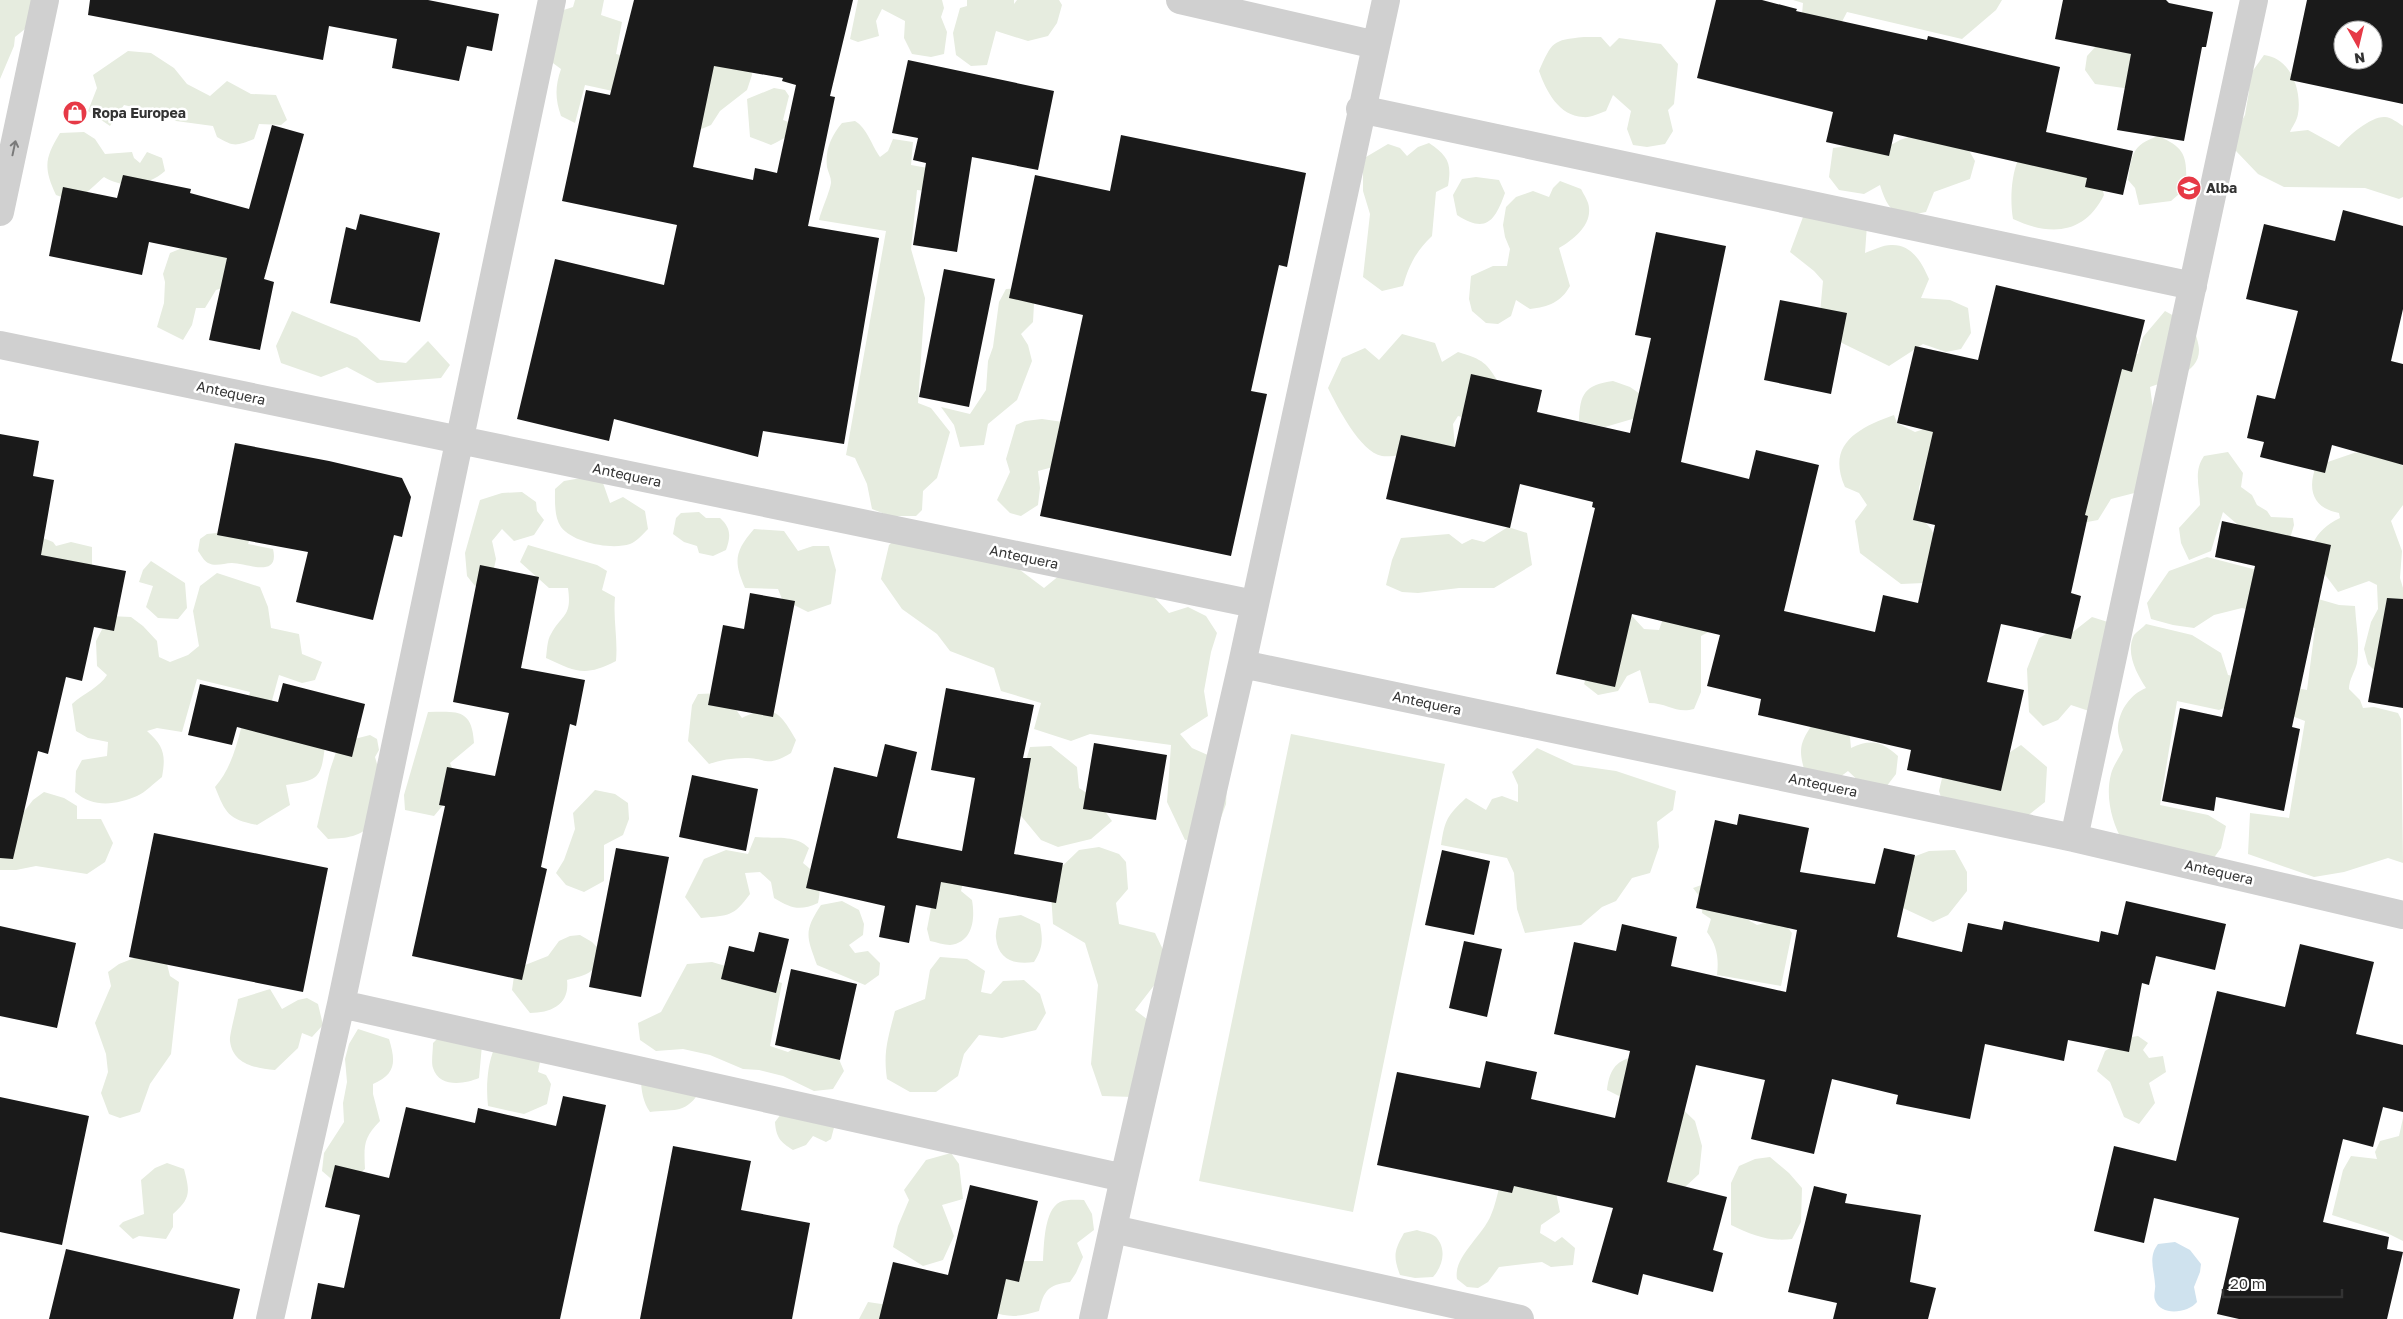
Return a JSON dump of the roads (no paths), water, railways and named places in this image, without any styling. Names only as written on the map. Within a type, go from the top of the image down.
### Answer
[{"type":"street","points":[[0,212],[45,0]]},
{"type":"street","points":[[270,1319],[341,1004],[552,0]]},
{"type":"street","points":[[1180,0],[1376,45]]},
{"type":"street","points":[[1093,1319],[1242,664],[1360,109],[1386,0]]},
{"type":"street","points":[[2074,838],[2254,0]]},
{"type":"street","points":[[1360,109],[2193,286]]},
{"type":"street","name":"Antequera","points":[[0,346],[1254,604]]},
{"type":"street","name":"Antequera","points":[[1242,664],[2074,838],[2403,916]]},
{"type":"street","points":[[341,1004],[1124,1178]]},
{"type":"street","points":[[1113,1229],[1520,1319]]},
{"type":"water","points":[[2175,1242],[2190,1250],[2201,1264],[2194,1287],[2197,1302],[2187,1309],[2175,1312],[2163,1309],[2155,1300],[2152,1258],[2158,1244]]},
{"type":"place","name":"Ropa Europea","points":[[75,113]]},
{"type":"place","name":"Alba","points":[[2189,188]]}]
